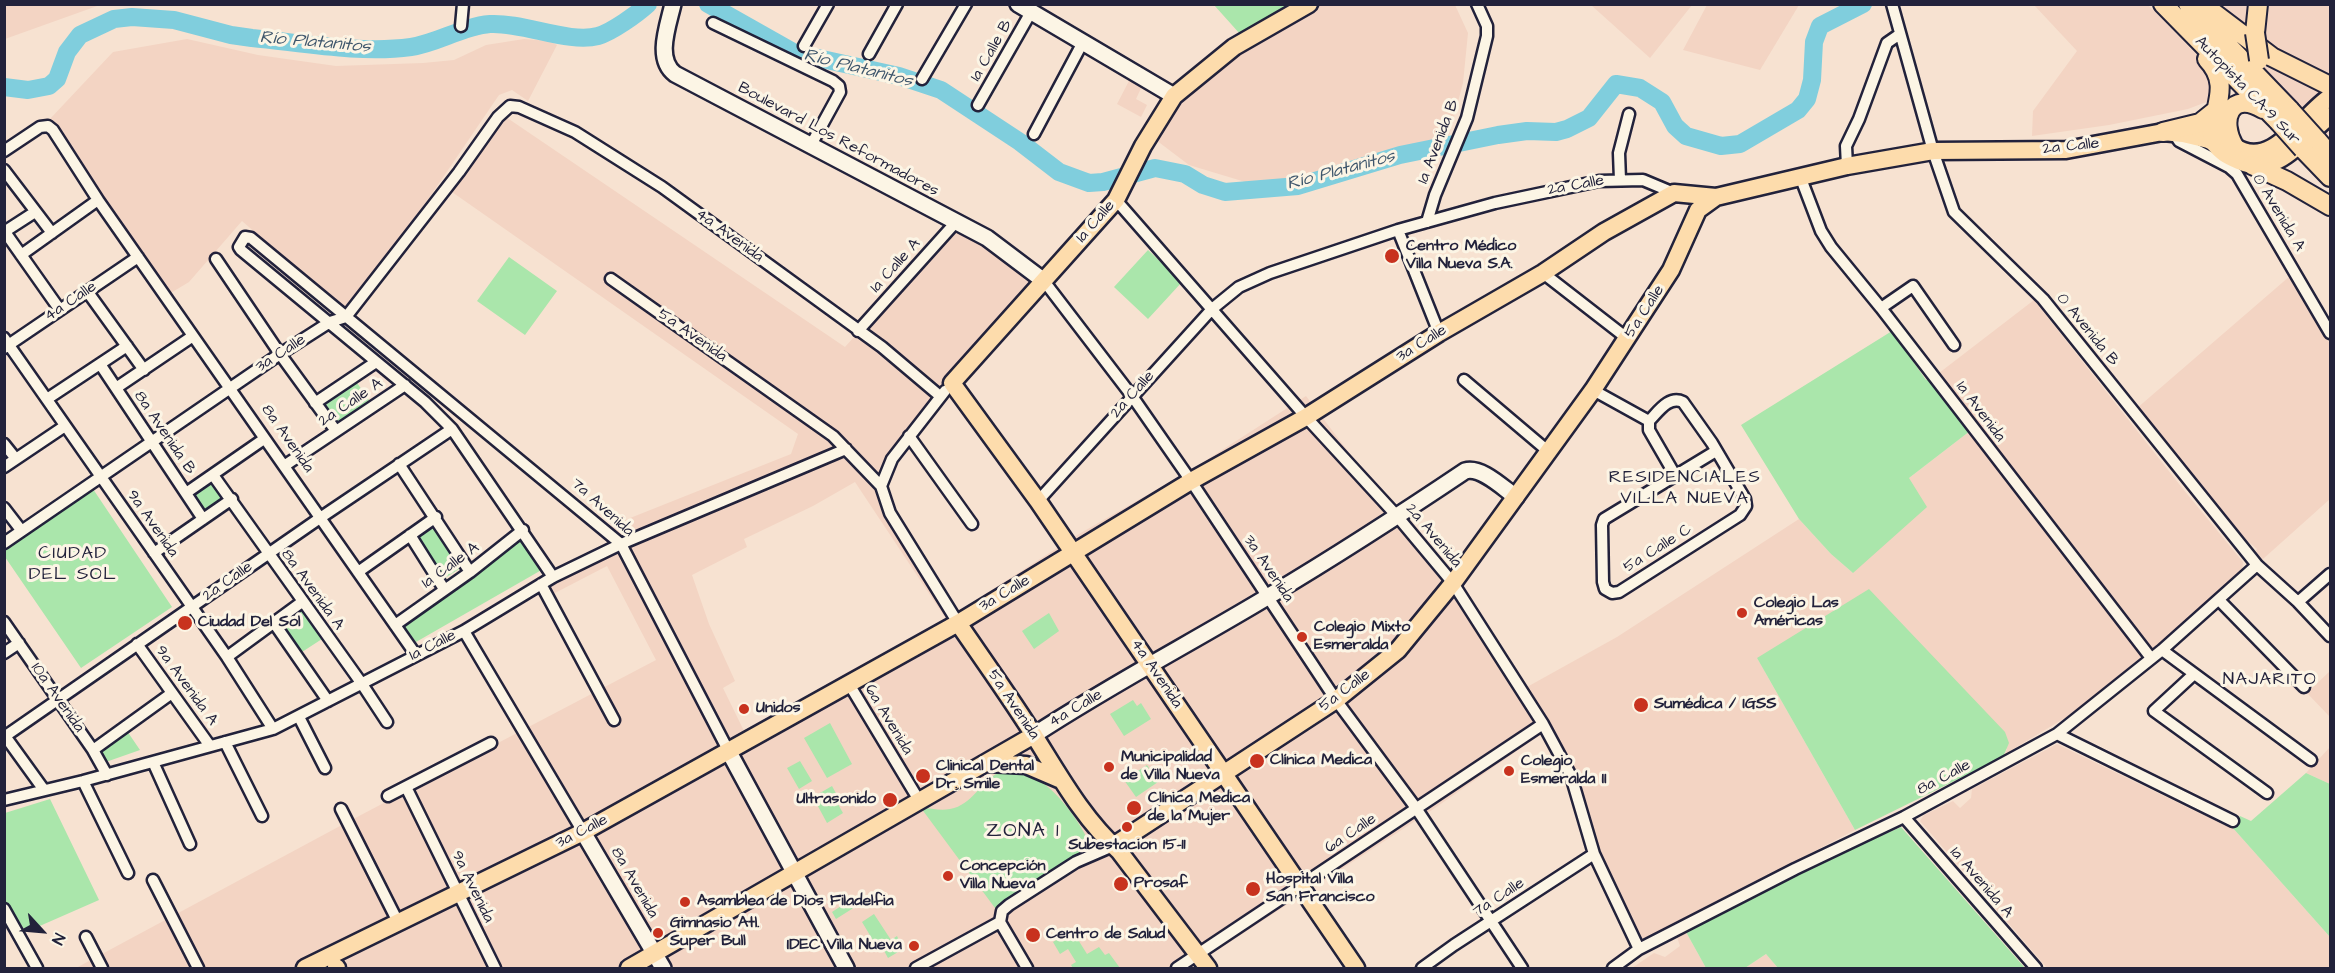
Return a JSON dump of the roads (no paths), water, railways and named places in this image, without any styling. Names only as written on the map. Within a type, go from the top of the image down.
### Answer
[{"type":"highway","name":"Autopista CA-9 Sur","points":[[2163,4],[2183,12],[2275,94],[2280,115]]},
{"type":"highway","points":[[2202,4],[2272,57],[2331,86]]},
{"type":"highway","points":[[2258,4],[2256,33],[2259,60],[2275,94]]},
{"type":"highway","name":"Autopista CA-9 Sur","points":[[2183,12],[2310,144],[2331,177]]},
{"type":"highway","points":[[2183,12],[2190,43],[2215,67],[2219,75],[2220,96],[2215,111],[2212,141]]},
{"type":"highway","points":[[2234,146],[2227,126],[2228,116],[2239,103],[2253,104],[2280,115]]},
{"type":"highway","points":[[2169,133],[2200,123],[2215,111]]},
{"type":"highway","name":"Autopista CA-9 Sur","points":[[2310,144],[2330,154]]},
{"type":"highway","points":[[2252,165],[2287,181],[2331,206]]},
{"type":"main road","name":"Boulevard Los Reformadores","points":[[673,4],[664,53],[671,71],[987,238],[1044,280]]},
{"type":"main road","name":"1a Calle","points":[[952,383],[1116,200],[1143,146],[1174,96],[1234,48],[1309,4]]},
{"type":"main road","points":[[1025,8],[1174,96]]},
{"type":"main road","name":"2a Calle","points":[[1681,194],[1716,196],[1847,166],[1933,151],[2066,150],[2169,133],[2234,146],[2240,150],[2257,154],[2272,149],[2318,105],[2331,97]]},
{"type":"main road","points":[[2252,165],[2271,164],[2285,157],[2331,116]]},
{"type":"main road","name":"2a Calle","points":[[2212,141],[2225,155],[2252,165]]},
{"type":"main road","points":[[1681,194],[1693,198],[1698,210]]},
{"type":"main road","name":"3a Calle","points":[[311,965],[584,832],[729,752],[958,623],[1191,481],[1306,417],[1439,333],[1544,273],[1604,232],[1681,194]]},
{"type":"main road","name":"5a Calle","points":[[1113,846],[1336,700],[1398,651],[1454,583],[1593,390],[1671,270],[1698,210],[1716,196]]},
{"type":"main road","name":"4a Avenida","points":[[952,383],[1038,501],[1356,969]]},
{"type":"main road","name":"4a Calle","points":[[629,969],[988,764],[1150,664],[1269,597],[1468,470],[1479,472],[1516,497]]},
{"type":"main road","name":"5a Avenida","points":[[958,623],[1094,825],[1203,962]]},
{"type":"main road","name":"7a Avenida","points":[[729,752],[846,969]]},
{"type":"main road","points":[[988,764],[1026,765],[1062,780]]},
{"type":"main road","name":"8a Avenida","points":[[584,832],[663,969]]},
{"type":"main road","points":[[337,968],[338,955],[342,949]]},
{"type":"main road","name":"3a Calle","points":[[311,965],[331,963],[337,968]]},
{"type":"street","points":[[461,26],[463,4]]},
{"type":"street","points":[[804,46],[828,4]]},
{"type":"street","points":[[869,54],[897,4]]},
{"type":"street","points":[[922,80],[966,4]]},
{"type":"street","name":"1a Avenida B","points":[[1427,222],[1445,170],[1467,118],[1487,33],[1486,23],[1477,4]]},
{"type":"street","name":"0 Avenida B","points":[[1892,4],[1933,151],[1954,212],[2043,299],[2257,565],[2331,636]]},
{"type":"street","name":"1a Calle B","points":[[978,105],[1025,8]]},
{"type":"street","points":[[712,23],[833,81],[839,86],[840,92],[811,145]]},
{"type":"street","points":[[1847,166],[1846,146],[1859,119],[1887,43],[1900,34]]},
{"type":"street","points":[[1034,134],[1083,42]]},
{"type":"street","name":"4a Avenida","points":[[346,317],[503,111],[510,106],[519,107],[575,132],[662,187],[882,347],[940,396]]},
{"type":"street","points":[[1620,180],[1619,153],[1629,114]]},
{"type":"street","name":"8a Avenida","points":[[4,151],[40,128],[48,126],[53,130],[98,200],[416,655]]},
{"type":"street","name":"0 Avenida A","points":[[2169,133],[2179,141],[2229,167],[2237,174],[2331,333]]},
{"type":"street","points":[[4,170],[52,233]]},
{"type":"street","name":"1a Avenida","points":[[1800,176],[1821,231],[1831,247],[1881,308],[2151,658]]},
{"type":"street","name":"2a Calle","points":[[1038,501],[1212,309],[1239,287],[1270,273],[1398,230],[1530,195],[1599,180],[1643,180],[1681,194]]},
{"type":"street","points":[[21,255],[98,200]]},
{"type":"street","name":"2a Avenida","points":[[1116,200],[1454,583],[1543,724],[1571,776],[1594,854],[1639,949]]},
{"type":"street","points":[[35,212],[5,232],[60,310]]},
{"type":"street","name":"1a Calle A","points":[[858,331],[956,222]]},
{"type":"street","points":[[1398,230],[1439,333]]},
{"type":"street","name":"7a Avenida","points":[[330,322],[241,250],[240,244],[248,236],[621,544],[729,752]]},
{"type":"street","name":"4a Calle","points":[[6,343],[60,310],[138,257]]},
{"type":"street","points":[[216,259],[336,432]]},
{"type":"street","points":[[1544,273],[1628,339]]},
{"type":"street","name":"5a Avenida","points":[[611,279],[833,436],[881,486],[890,513],[958,623]]},
{"type":"street","name":"3a Avenida","points":[[1044,280],[1132,396],[1191,481],[1336,700],[1416,808],[1522,969]]},
{"type":"street","points":[[1881,308],[1913,286],[1954,345]]},
{"type":"street","points":[[87,291],[144,370]]},
{"type":"street","name":"3a Calle","points":[[4,543],[280,354],[330,322],[346,317]]},
{"type":"street","points":[[330,322],[405,385],[452,429],[554,577]]},
{"type":"street","points":[[116,388],[193,336]]},
{"type":"street","name":"9a Avenida","points":[[6,343],[226,657],[273,729]]},
{"type":"street","points":[[47,399],[127,346]]},
{"type":"street","points":[[315,403],[376,362]]},
{"type":"street","name":"8a Avenida B","points":[[100,364],[203,519]]},
{"type":"street","points":[[1464,380],[1549,452]]},
{"type":"street","name":"1a Calle","points":[[881,486],[892,459],[952,383]]},
{"type":"street","name":"2a Calle A","points":[[284,466],[405,385]]},
{"type":"street","points":[[1593,390],[1650,422]]},
{"type":"street","points":[[1680,400],[1713,446],[1676,475],[1649,430],[1650,422],[1670,401],[1680,400]]},
{"type":"street","points":[[4,466],[65,426]]},
{"type":"street","name":"2a Calle","points":[[5,737],[452,429]]},
{"type":"street","points":[[909,436],[972,524]]},
{"type":"street","points":[[186,493],[264,439]]},
{"type":"street","points":[[4,444],[16,459]]},
{"type":"street","name":"5a Calle C","points":[[1676,475],[1607,516],[1602,525],[1604,585],[1611,593],[1619,592],[1740,515],[1746,506],[1744,499],[1713,446]]},
{"type":"street","name":"1a Calle","points":[[4,800],[83,782],[273,729],[464,631],[541,584],[621,544],[846,450]]},
{"type":"street","points":[[399,464],[470,572]]},
{"type":"street","name":"8a Avenida A","points":[[213,475],[387,722]]},
{"type":"street","points":[[154,553],[232,499]]},
{"type":"street","points":[[4,507],[21,530]]},
{"type":"street","points":[[358,572],[436,518]]},
{"type":"street","name":"1a Calle A","points":[[395,625],[470,572],[523,530]]},
{"type":"street","points":[[410,535],[444,589]]},
{"type":"street","name":"8a Calle","points":[[1613,969],[1639,949],[1795,869],[1904,817],[2057,734],[2162,650],[2257,565]]},
{"type":"street","points":[[2298,602],[2331,574]]},
{"type":"street","points":[[541,584],[614,720]]},
{"type":"street","points":[[2219,600],[2304,687]]},
{"type":"street","points":[[226,657],[302,602]]},
{"type":"street","name":"10a Avenida","points":[[4,622],[93,750],[107,775]]},
{"type":"street","points":[[274,623],[328,701]]},
{"type":"street","name":"8a Avenida","points":[[464,631],[584,832]]},
{"type":"street","points":[[4,653],[19,643]]},
{"type":"street","name":"9a Avenida A","points":[[138,644],[210,746]]},
{"type":"street","points":[[2162,650],[2311,760]]},
{"type":"street","points":[[2194,674],[2154,711],[2267,793]]},
{"type":"street","name":"6a Avenida","points":[[849,684],[920,802]]},
{"type":"street","points":[[93,750],[172,693]]},
{"type":"street","points":[[299,717],[325,768]]},
{"type":"street","name":"6a Calle","points":[[1177,969],[1203,962],[1300,888],[1543,724]]},
{"type":"street","points":[[2057,734],[2233,821]]},
{"type":"street","points":[[5,737],[44,790]]},
{"type":"street","points":[[225,742],[262,816]]},
{"type":"street","points":[[388,796],[491,743]]},
{"type":"street","points":[[153,762],[190,844]]},
{"type":"street","points":[[83,782],[128,873]]},
{"type":"street","name":"9a Avenida","points":[[405,787],[495,969]]},
{"type":"street","points":[[341,809],[398,922]]},
{"type":"street","name":"1a Avenida A","points":[[1904,817],[2036,969]]},
{"type":"street","name":"5a Calle","points":[[916,969],[1000,922],[1002,911],[1009,905],[1076,862],[1113,846]]},
{"type":"street","name":"7a Calle","points":[[1422,969],[1454,945],[1594,854]]},
{"type":"street","points":[[153,880],[198,969]]},
{"type":"street","points":[[6,913],[37,969]]},
{"type":"street","points":[[1000,922],[1027,969]]},
{"type":"street","points":[[86,937],[102,969]]},
{"type":"waterway","name":"Río Platanitos","points":[[4,87],[28,90],[49,86],[57,79],[67,52],[80,35],[114,19],[132,17],[174,20],[252,38],[332,47],[392,49],[421,45],[470,28],[490,24],[517,26],[574,37],[598,36],[610,31],[648,4]]},
{"type":"waterway","name":"Río Platanitos","points":[[708,4],[795,53],[899,76],[941,90],[1020,142],[1059,172],[1089,183],[1103,182],[1155,168],[1185,174],[1203,185],[1225,192],[1298,186],[1400,155],[1498,135],[1527,131],[1556,132],[1567,129],[1589,118],[1616,84],[1640,88],[1662,102],[1675,126],[1686,136],[1721,146],[1740,144],[1798,110],[1807,99],[1812,80],[1814,42],[1820,26],[1863,4]]},
{"type":"place","name":"Centro Médico Villa Nueva S.A.","points":[[1392,256]]},
{"type":"place","name":"Colegio Las Américas","points":[[1742,613]]},
{"type":"place","name":"Ciudad Del Sol","points":[[185,623]]},
{"type":"place","name":"Colegio Mixto Esmeralda","points":[[1302,637]]},
{"type":"place","name":"Sumédica / IGSS","points":[[1641,705]]},
{"type":"place","name":"Unidos","points":[[744,709]]},
{"type":"place","name":"Clínica Medica","points":[[1257,761]]},
{"type":"place","name":"Municipalidad de Villa Nueva","points":[[1109,767]]},
{"type":"place","name":"Colegio Esmeralda II","points":[[1509,771]]},
{"type":"place","name":"Clinical Dental Dr. Smile","points":[[923,776]]},
{"type":"place","name":"Ultrasonido","points":[[890,800]]},
{"type":"place","name":"Clínica Medica de la Mujer","points":[[1134,808]]},
{"type":"place","name":"Subestacion 15-11","points":[[1127,827]]},
{"type":"place","name":"Concepción Villa Nueva","points":[[948,876]]},
{"type":"place","name":"Prosaf","points":[[1121,884]]},
{"type":"place","name":"Hospital Villa San Francisco","points":[[1253,889]]},
{"type":"place","name":"Asamblea de Dios Filadelfia","points":[[685,902]]},
{"type":"place","name":"Gimnasio Atl. Super Bull","points":[[658,933]]},
{"type":"place","name":"Centro de Salud","points":[[1033,935]]},
{"type":"place","name":"IDEC Villa Nueva","points":[[914,946]]},
{"type":"district","name":"RESIDENCIALES VILLA NUEVA","points":[[1685,488]]},
{"type":"district","name":"CIUDAD DEL SOL","points":[[73,564]]},
{"type":"district","name":"NAJARITO","points":[[2270,680]]},
{"type":"district","name":"ZONA 1","points":[[1023,832]]}]
